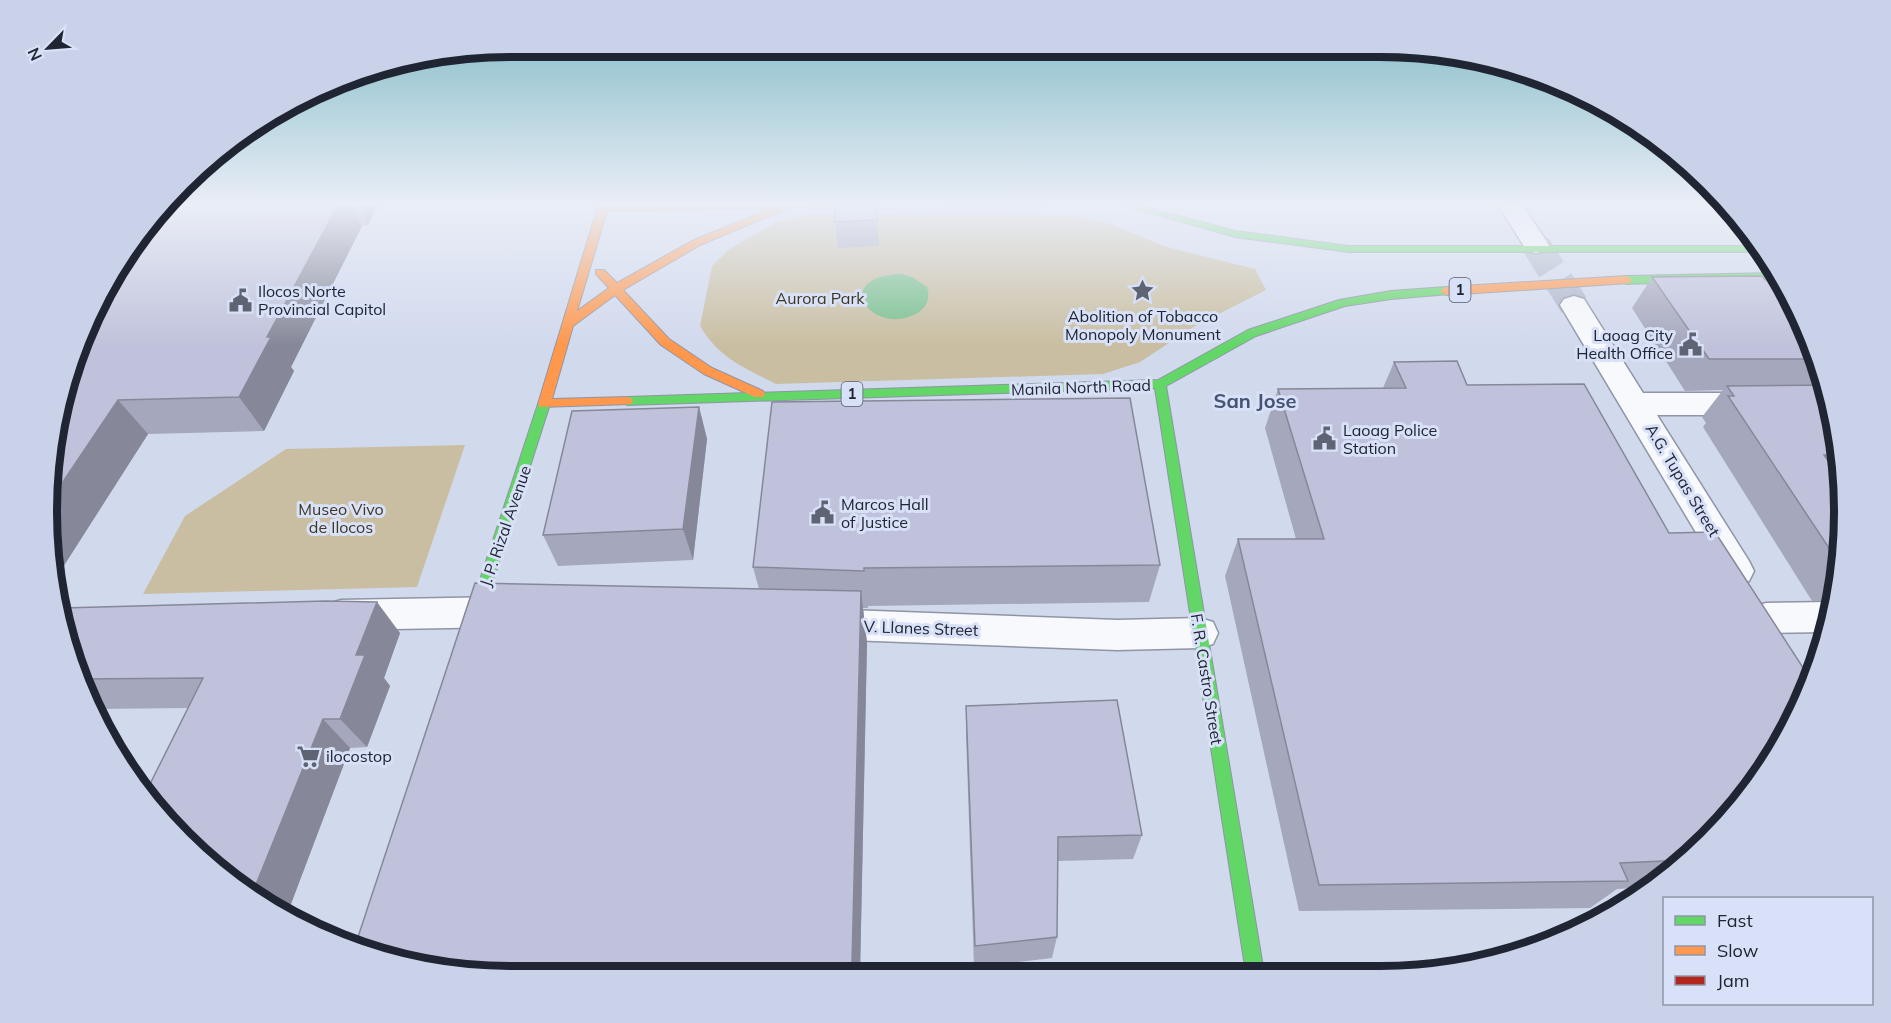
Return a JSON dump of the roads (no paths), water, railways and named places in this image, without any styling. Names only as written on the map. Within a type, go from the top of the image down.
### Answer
[{"type":"main road","name":"J. P. Rizal Avenue","points":[[473,623],[544,404],[590,251]]},
{"type":"main road","points":[[568,323],[614,290],[682,251]]},
{"type":"main road","points":[[588,257],[614,290],[665,342],[708,371],[766,398]]},
{"type":"main road","name":"Manila North Road","points":[[544,404],[1160,384],[1252,333],[1343,303],[1382,296],[1641,279],[1768,276]]},
{"type":"main road","name":"F. R. Castro Street","points":[[1160,384],[1255,966]]},
{"type":"street","name":"A.G. Tupas Street","points":[[1574,305],[1784,648]]},
{"type":"street","points":[[1636,404],[1789,403]]},
{"type":"street","points":[[304,616],[473,623],[531,613]]},
{"type":"street","points":[[1766,618],[1821,617]]},
{"type":"street","name":"V. Llanes Street","points":[[794,623],[1117,635],[1200,633]]},
{"type":"tunnel","points":[[1540,251],[1574,305]]},
{"type":"place","name":"Abolition of Tobacco Monopoly Monument","points":[[1143,291]]},
{"type":"place","name":"Ilocos Norte Provincial Capitol","points":[[240,300]]},
{"type":"place","name":"Laoag City Health Office","points":[[1691,344]]},
{"type":"place","name":"Laoag Police Station","points":[[1325,439]]},
{"type":"place","name":"Marcos Hall of Justice","points":[[823,513]]},
{"type":"place","name":"ilocostop","points":[[308,756]]},
{"type":"district","name":"San Jose","points":[[1255,401]]},
{"type":"park label","name":"Aurora Park","points":[[820,298]]},
{"type":"park label","name":"Museo Vivo de Ilocos","points":[[341,518]]}]
